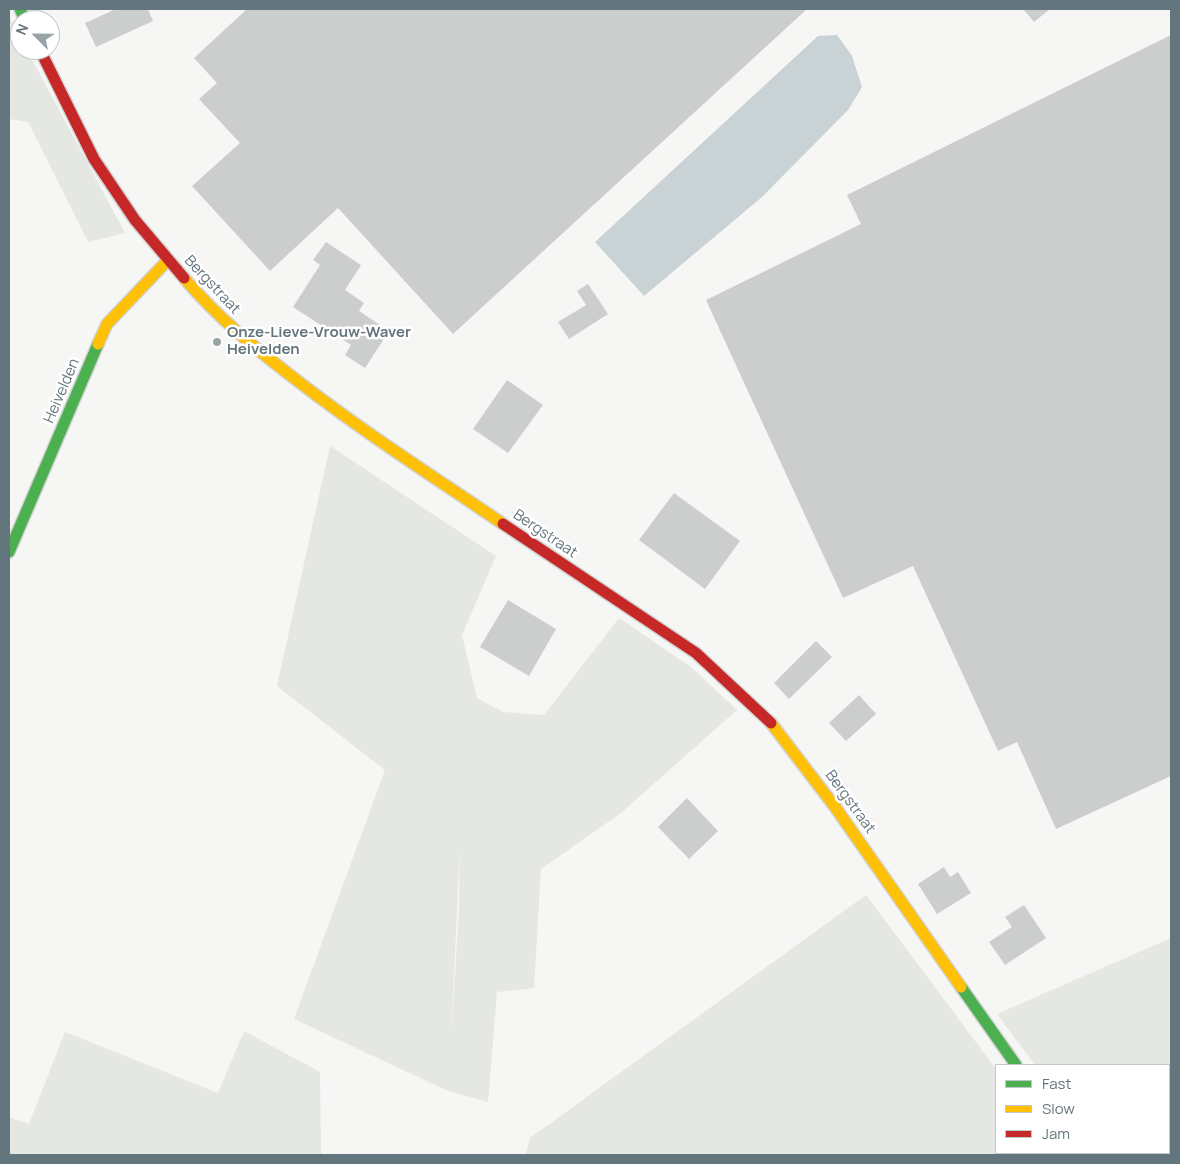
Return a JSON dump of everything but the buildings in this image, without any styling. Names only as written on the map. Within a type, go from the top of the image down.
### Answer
[{"type":"street","name":"Bergstraat","points":[[45,60],[94,159],[135,220],[202,299],[247,342],[350,420],[696,654],[775,726],[835,807],[1015,1064]]},
{"type":"street","name":"Heivelden","points":[[9,552],[107,324],[168,260]]},
{"type":"shaded area","points":[[9,16],[10,60],[32,60],[125,233],[88,242],[28,122],[9,119]]},
{"type":"shaded area","points":[[837,35],[852,56],[862,87],[848,110],[762,197],[644,296],[595,242],[818,36]]},
{"type":"shaded area","points":[[330,446],[496,556],[462,635],[477,698],[503,712],[544,715],[619,618],[691,667],[737,710],[621,813],[541,869],[534,988],[497,992],[488,1102],[448,1091],[294,1019],[385,770],[277,686]],"holes":[[[460,844],[459,911],[451,1041]]]},
{"type":"shaded area","points":[[866,895],[995,1068],[995,1154],[1055,1155],[526,1155],[530,1138]]},
{"type":"shaded area","points":[[1171,938],[1171,1119],[1170,1064],[1034,1064],[997,1014]]},
{"type":"shaded area","points":[[244,1031],[320,1072],[321,1155],[9,1155],[9,1117],[29,1124],[65,1032],[218,1093]]},
{"type":"traffic: fast","points":[[9,552],[98,344]]},
{"type":"traffic: fast","points":[[961,987],[1015,1064]]},
{"type":"traffic: slow","points":[[98,344],[107,324],[168,260]]},
{"type":"traffic: slow","points":[[184,278],[238,333],[299,382],[374,437],[503,524]]},
{"type":"traffic: slow","points":[[771,723],[835,807],[961,987]]},
{"type":"traffic: jam","points":[[45,60],[94,159],[135,220],[184,278]]},
{"type":"traffic: jam","points":[[503,524],[696,653],[771,723]]},
{"type":"place","name":"Onze-Lieve-Vrouw-Waver Heivelden","points":[[217,342]]}]
